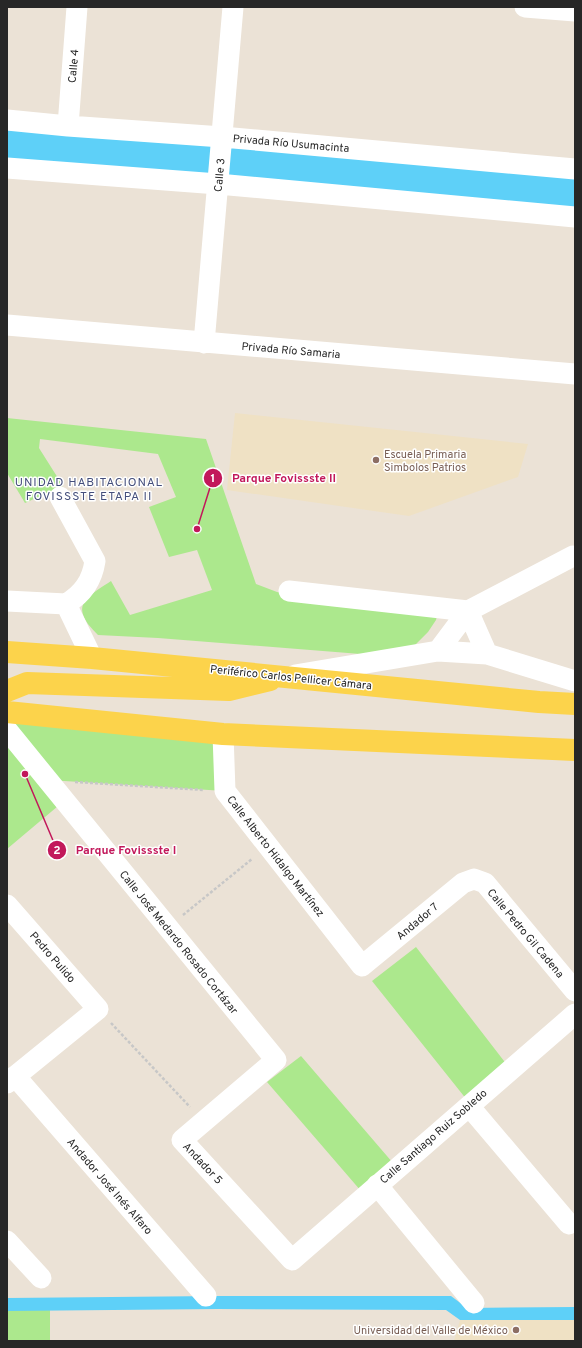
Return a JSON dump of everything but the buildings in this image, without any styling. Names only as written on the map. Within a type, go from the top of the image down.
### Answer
[{"type":"main road","name":"Periférico Carlos Pellicer Cámara","points":[[7,652],[92,658],[539,702],[575,704]]},
{"type":"main road","points":[[7,691],[27,683],[229,690],[286,676]]},
{"type":"main road","points":[[7,712],[223,734],[575,750]]},
{"type":"street","name":"Calle 4","points":[[68,126],[77,7]]},
{"type":"street","name":"Calle 3","points":[[204,343],[233,7]]},
{"type":"street","points":[[525,7],[575,11]]},
{"type":"street","name":"Privada Río Usumacinta","points":[[7,120],[222,137],[575,169]]},
{"type":"street","points":[[7,168],[218,184],[575,217]]},
{"type":"street","name":"Privada Río Samaria","points":[[7,325],[575,374]]},
{"type":"street","points":[[7,601],[66,604],[76,599],[85,589],[93,574],[96,561],[60,497]]},
{"type":"street","points":[[438,651],[468,611],[573,556]]},
{"type":"street","points":[[288,591],[468,611]]},
{"type":"street","points":[[66,604],[92,658]]},
{"type":"street","points":[[468,611],[487,654]]},
{"type":"street","points":[[286,676],[438,651],[487,654],[575,681]]},
{"type":"street","name":"Calle José Medardo Rosado Cortázar","points":[[7,730],[276,1060]]},
{"type":"street","name":"Calle Alberto Hidalgo Martínez","points":[[223,734],[225,791],[362,966]]},
{"type":"street","name":"Andador 7","points":[[362,966],[463,883],[474,879]]},
{"type":"street","name":"Calle Pedro Gil Cadena","points":[[474,879],[485,883],[575,991]]},
{"type":"street","name":"Pedro Pulido","points":[[7,906],[98,1009]]},
{"type":"street","points":[[11,1080],[98,1009]]},
{"type":"street","name":"Calle Santiago Ruiz Sobledo","points":[[292,1260],[575,1014]]},
{"type":"street","name":"Andador 5","points":[[276,1060],[182,1140],[292,1260]]},
{"type":"street","name":"Andador José Inés Alfaro","points":[[11,1080],[206,1296]]},
{"type":"street","points":[[469,1106],[569,1224]]},
{"type":"street","points":[[377,1185],[474,1303]]},
{"type":"street","points":[[7,1241],[41,1278]]},
{"type":"path","points":[[48,780],[225,791]]},
{"type":"path","points":[[169,928],[268,846]]},
{"type":"path","points":[[98,1009],[204,1122]]},
{"type":"shaded area","name":"Escuela Primaria Simbolos Patrios","points":[[235,413],[528,444],[518,477],[409,516],[227,490]]},
{"type":"shaded area","name":"Universidad del Valle de México","points":[[460,1320],[575,1320],[575,1341],[454,1341]]},
{"type":"green space","points":[[7,418],[206,439],[256,584],[277,592],[328,601],[437,616],[436,620],[428,632],[414,646],[373,655],[158,638],[98,635],[85,619],[82,609],[86,600],[91,595],[111,581],[130,615],[212,590],[197,550],[169,557],[149,507],[176,497],[158,454],[40,439],[39,448],[63,486],[25,503],[7,473]]},
{"type":"green space","points":[[7,712],[223,734],[225,791],[48,780],[64,801],[7,849]]},
{"type":"green space","points":[[416,947],[511,1070],[467,1100],[372,981]]},
{"type":"green space","points":[[301,1056],[393,1163],[361,1191],[267,1082]]},
{"type":"green space","points":[[7,1310],[50,1310],[50,1341],[7,1341]]},
{"type":"water","points":[[7,120],[575,169],[575,217],[7,168]]},
{"type":"water","points":[[451,1296],[467,1308],[575,1307],[575,1320],[460,1320],[446,1310],[218,1309],[7,1311],[7,1298]]},
{"type":"place","name":"Escuela Primaria Simbolos Patrios","points":[[376,460]]},
{"type":"place","name":"Parque Fovissste II","points":[[197,529]]},
{"type":"place","name":"Parque Fovissste I","points":[[25,774]]},
{"type":"place","name":"Universidad del Valle de México","points":[[516,1330]]},
{"type":"district","name":"UNIDAD HABITACIONAL FOVISSSTE ETAPA II","points":[[89,489]]}]
